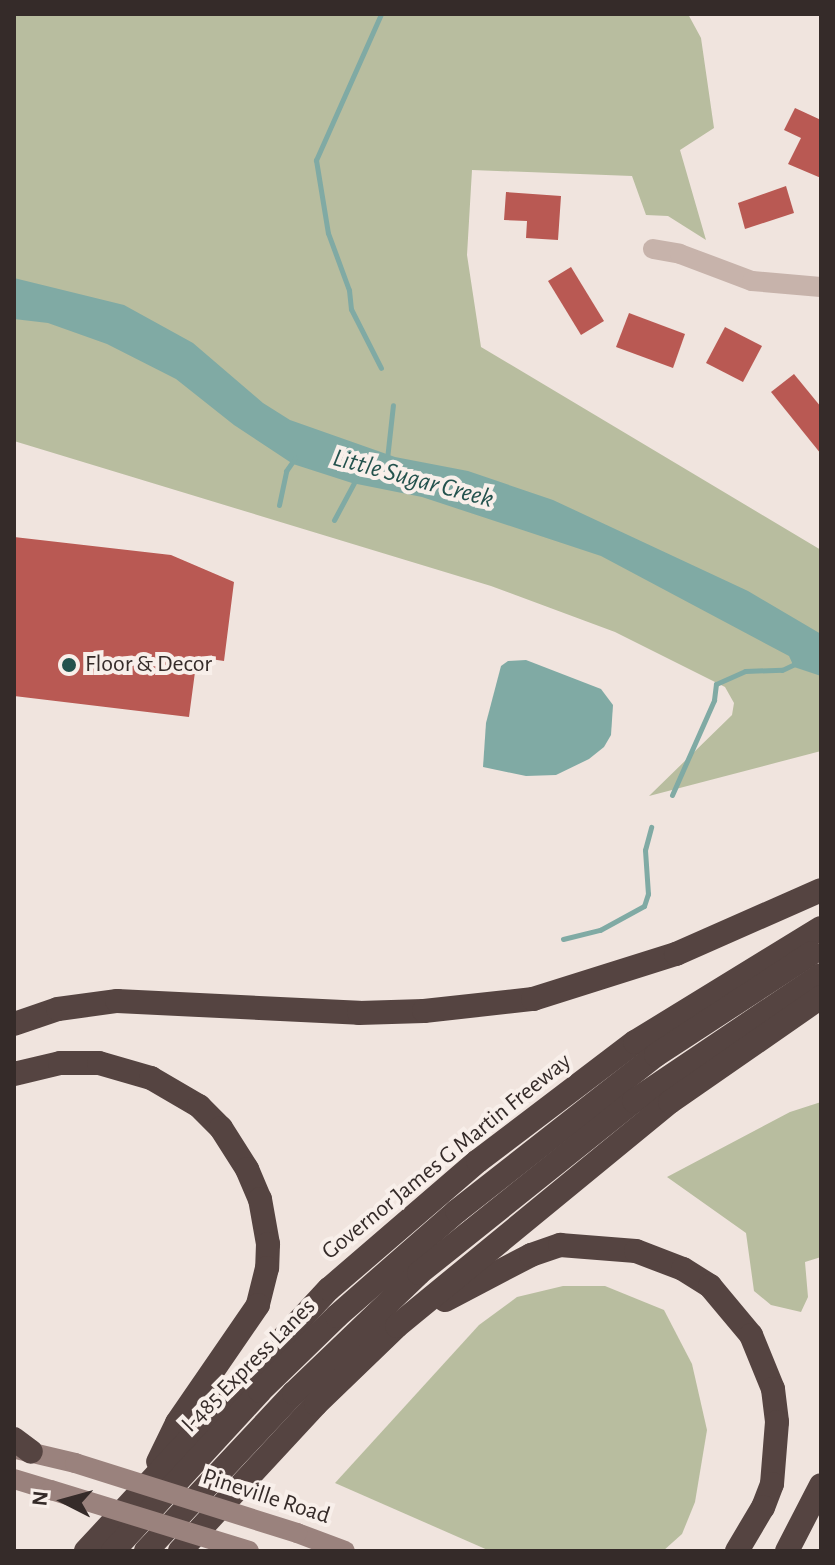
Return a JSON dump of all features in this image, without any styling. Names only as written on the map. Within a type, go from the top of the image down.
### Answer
[{"type":"highway","points":[[14,1024],[58,1009],[117,1001],[359,1013],[424,1011],[533,999],[676,954],[821,890]]},
{"type":"highway","name":"Governor James G Martin Freeway","points":[[86,1551],[160,1488],[329,1289],[478,1161],[635,1042],[821,928]]},
{"type":"highway","name":"I-485 Express Lanes","points":[[113,1551],[260,1391],[337,1316],[457,1211],[656,1055],[821,947]]},
{"type":"highway","points":[[146,1551],[294,1393],[419,1273],[634,1101],[821,975]]},
{"type":"highway","points":[[180,1551],[316,1404],[397,1326],[670,1102],[821,997]]},
{"type":"highway","points":[[14,1074],[60,1063],[99,1063],[151,1078],[199,1106],[221,1128],[247,1169],[260,1199],[268,1244],[264,1287],[258,1305],[177,1423],[160,1488]]},
{"type":"highway","points":[[397,1326],[531,1255],[560,1245],[636,1251],[683,1269],[710,1286],[751,1335],[773,1389],[777,1422],[772,1484],[763,1507],[737,1551]]},
{"type":"highway","points":[[787,1551],[821,1485]]},
{"type":"main road","name":"Pineville Road","points":[[20,1447],[160,1488],[345,1551]]},
{"type":"main road","points":[[14,1479],[249,1551]]},
{"type":"street","points":[[653,249],[680,254],[752,281],[821,287]]},
{"type":"green space","points":[[14,14],[688,14],[701,38],[714,128],[680,150],[706,240],[668,216],[646,215],[632,176],[472,170],[467,255],[481,347],[821,550],[821,751],[649,796],[732,715],[734,703],[725,687],[615,632],[491,586],[14,441]]},
{"type":"green space","points":[[821,1102],[821,1257],[805,1262],[808,1297],[801,1312],[771,1305],[754,1291],[746,1233],[667,1177],[790,1112]]},
{"type":"green space","points":[[563,1286],[605,1286],[664,1310],[692,1364],[707,1430],[695,1502],[682,1534],[663,1551],[490,1551],[335,1483],[479,1325],[517,1297]]},
{"type":"water","name":"Little Sugar Creek","points":[[14,278],[124,305],[193,343],[263,403],[290,420],[395,457],[468,471],[553,500],[748,591],[821,634],[821,676],[794,667],[789,656],[601,556],[422,497],[352,483],[293,464],[234,425],[176,379],[107,344],[48,323],[14,319]]},
{"type":"water","points":[[526,660],[601,689],[613,705],[611,735],[604,747],[589,759],[556,775],[526,776],[483,767],[486,723],[501,666],[508,661]]},
{"type":"building","points":[[795,108],[821,120],[821,178],[788,164],[801,138],[784,130]]},
{"type":"building","points":[[786,186],[794,213],[745,229],[738,203]]},
{"type":"building","points":[[506,192],[561,196],[558,240],[526,238],[527,221],[504,220]]},
{"type":"building","points":[[571,267],[604,321],[581,335],[548,281]]},
{"type":"building","points":[[629,313],[685,334],[673,368],[616,347]]},
{"type":"building","points":[[725,327],[762,346],[743,382],[706,363]]},
{"type":"building","points":[[794,374],[821,407],[821,454],[771,392]]},
{"type":"building","points":[[14,537],[171,555],[234,582],[224,661],[197,657],[189,717],[14,696]]},
{"type":"waterway","points":[[381,14],[316,160],[328,233],[349,290],[351,309],[381,368]]},
{"type":"waterway","name":"Little Sugar Creek","points":[[387,459],[393,405]]},
{"type":"waterway","points":[[279,505],[286,471],[295,458]]},
{"type":"waterway","name":"Little Sugar Creek","points":[[334,520],[356,479]]},
{"type":"waterway","points":[[672,795],[714,700],[716,684],[745,671],[782,670],[797,663]]},
{"type":"waterway","points":[[563,939],[600,930],[644,906],[648,894],[645,850],[651,827]]},
{"type":"place","name":"Floor & Decor","points":[[69,665]]}]
